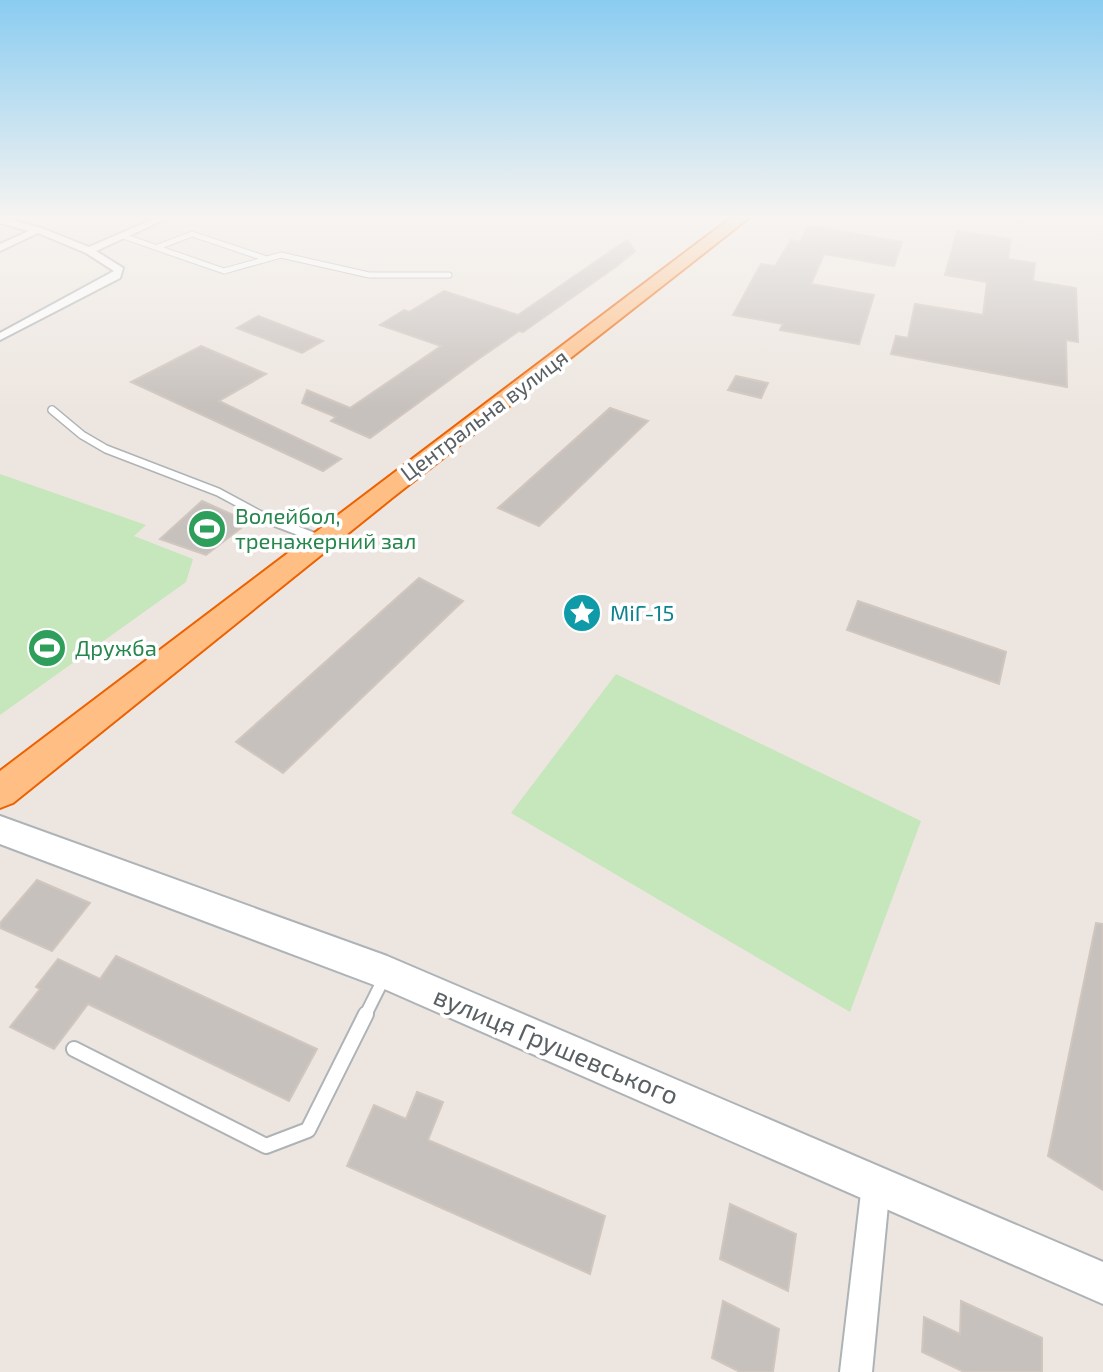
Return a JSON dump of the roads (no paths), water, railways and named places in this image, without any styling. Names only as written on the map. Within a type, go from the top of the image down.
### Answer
[{"type":"highway","name":"Центральна вулиця","points":[[0,792],[659,281]]},
{"type":"street","points":[[0,337],[106,281]]},
{"type":"street","name":"вулиця Грушевського","points":[[0,830],[387,973],[1103,1283]]},
{"type":"street","points":[[856,1372],[876,1184]]},
{"type":"lane","points":[[52,410],[82,435],[106,449],[218,492],[257,515],[322,540]]},
{"type":"lane","points":[[74,1049],[266,1146],[308,1130],[387,973]]},
{"type":"place","name":"Волейбол, тренажерний зал","points":[[207,529]]},
{"type":"place","name":"МіГ-15","points":[[582,613]]},
{"type":"place","name":"Дружба","points":[[47,648]]}]
